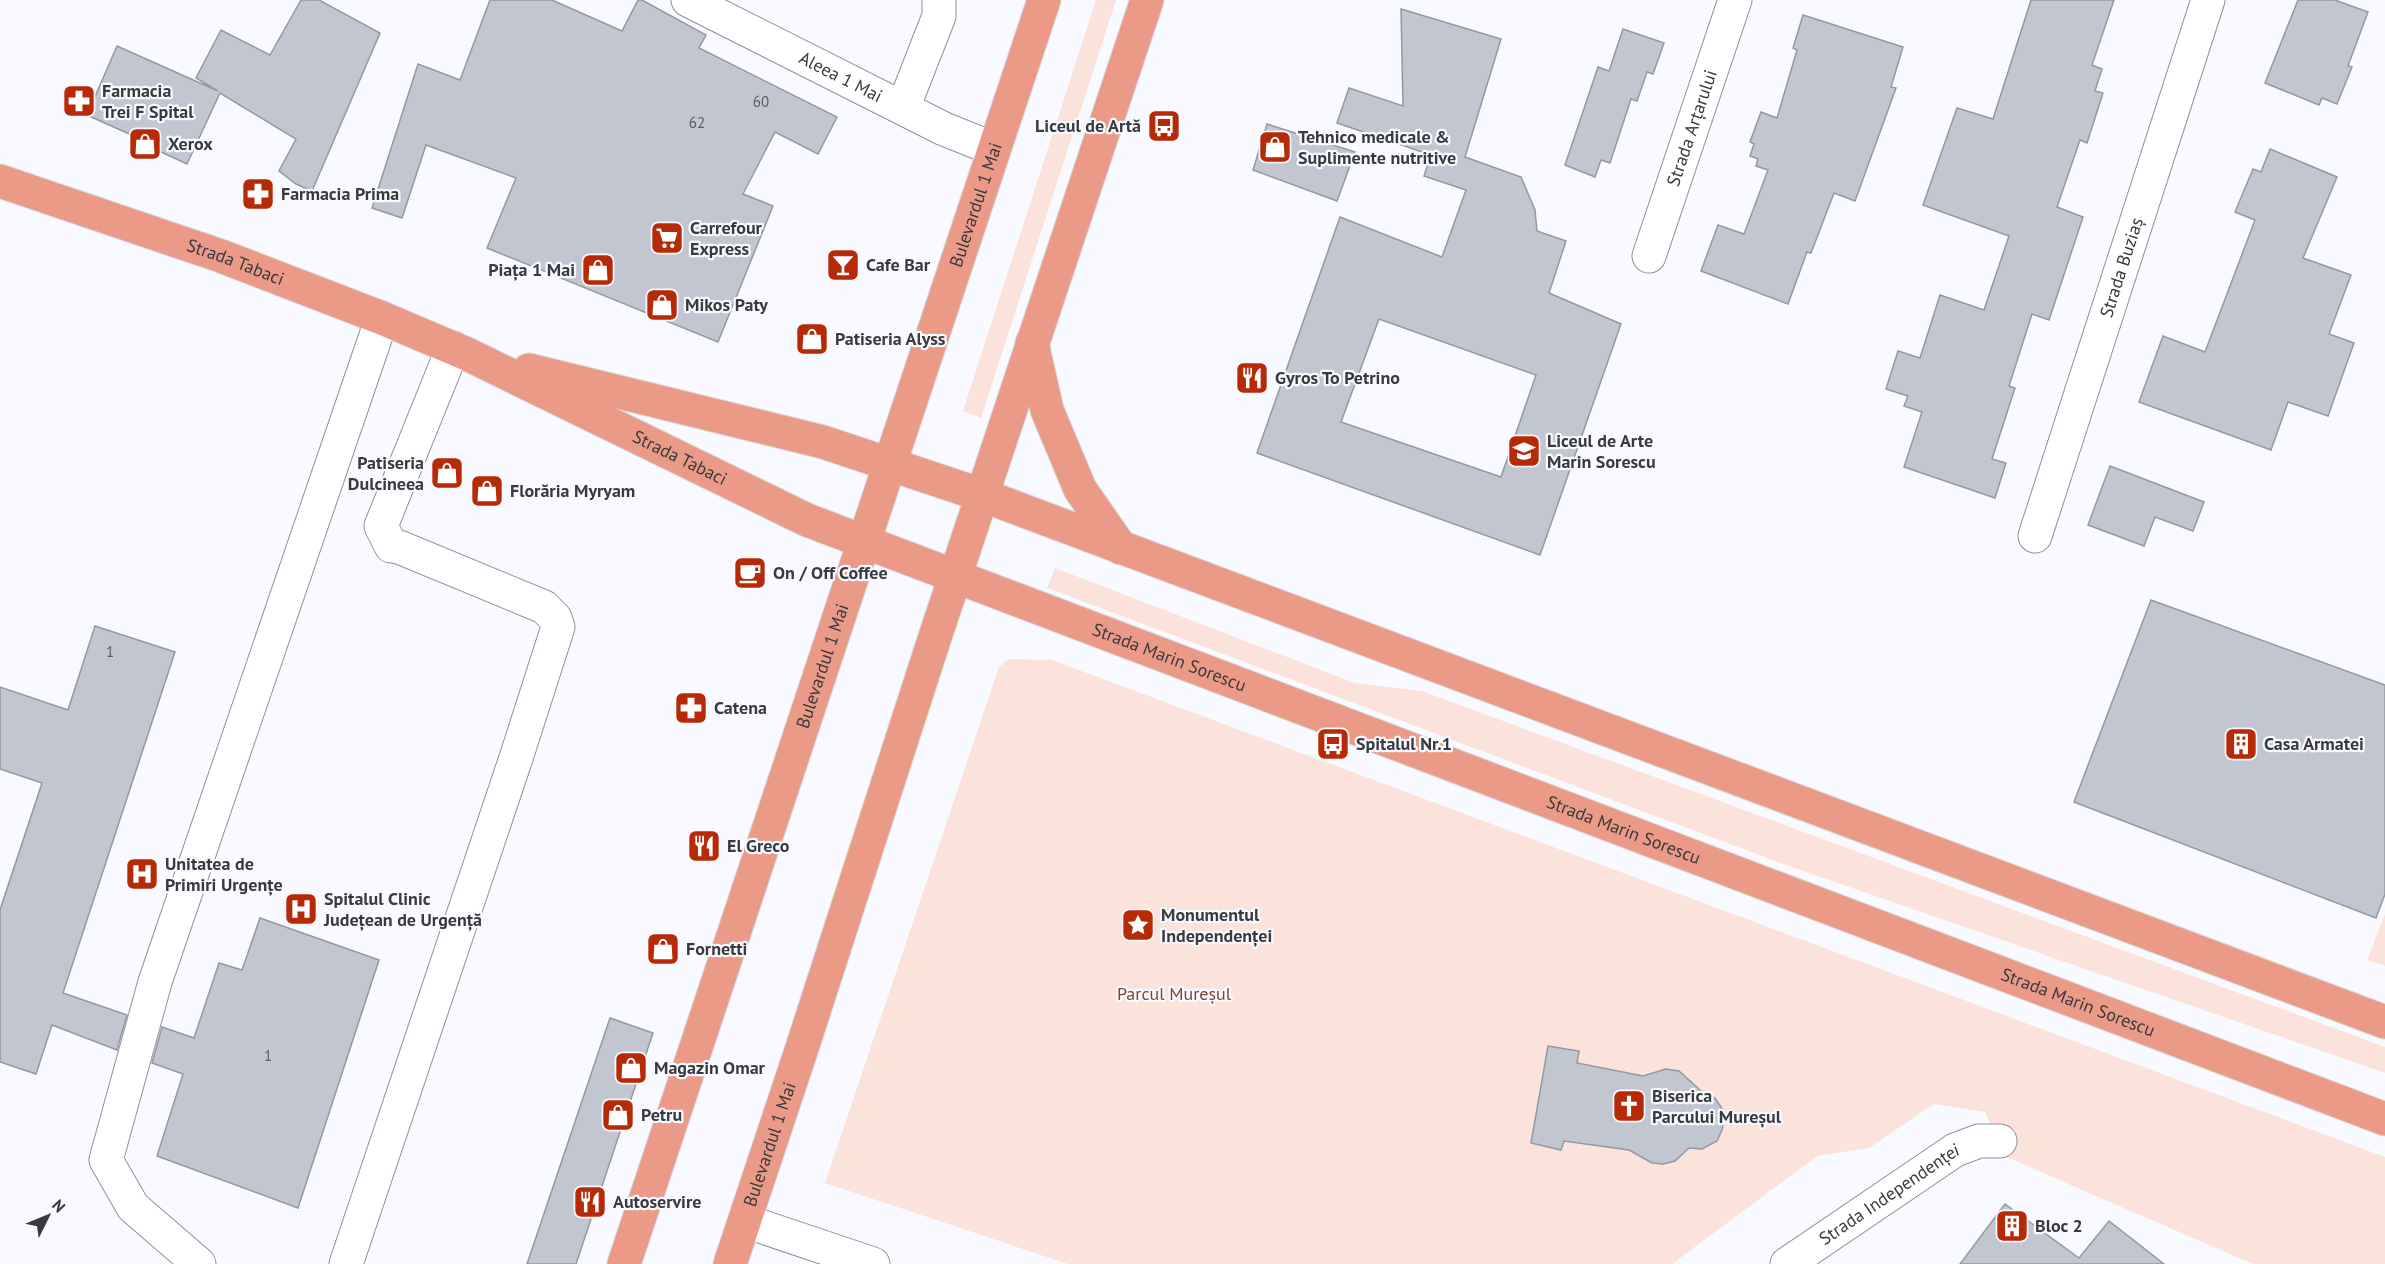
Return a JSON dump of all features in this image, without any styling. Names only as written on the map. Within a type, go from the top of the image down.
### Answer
[{"type":"main road","name":"Bulevardul 1 Mai","points":[[624,1264],[1044,0]]},
{"type":"main road","name":"Bulevardul 1 Mai","points":[[730,1264],[955,575],[1147,0]]},
{"type":"main road","name":"Strada Tabaci","points":[[0,181],[221,256],[382,318],[460,351],[798,516],[863,542]]},
{"type":"main road","points":[[1032,342],[1047,410],[1080,489],[1121,548]]},
{"type":"main road","name":"Strada Tabaci","points":[[460,351],[823,442],[982,495]]},
{"type":"main road","points":[[982,495],[2385,1023]]},
{"type":"main road","name":"Strada Marin Sorescu","points":[[863,542],[2385,1119]]},
{"type":"street","name":"Aleea 1 Mai","points":[[688,0],[944,129],[994,149]]},
{"type":"street","points":[[903,108],[939,16],[939,0]]},
{"type":"street","name":"Strada Arțarului","points":[[1649,256],[1735,0]]},
{"type":"street","name":"Strada Buziaș","points":[[2035,536],[2208,0]]},
{"type":"street","points":[[199,1264],[133,1207],[106,1160],[155,982],[382,318]]},
{"type":"street","points":[[346,1264],[558,627],[555,618],[544,607],[399,547],[391,546],[385,538],[381,526],[460,351]]},
{"type":"street","name":"Strada Independenței","points":[[1788,1264],[1955,1150],[1979,1141],[2000,1141]]},
{"type":"street","points":[[745,1221],[873,1264]]},
{"type":"green space","points":[[1096,0],[1116,0],[981,418],[963,411]]},
{"type":"green space","points":[[1055,568],[1355,683],[1422,691],[2385,1047],[2385,1073],[1786,865],[1047,588]]},
{"type":"green space","name":"Parcul Mureșul","points":[[1009,659],[1052,660],[2385,1157],[2385,1264],[2253,1264],[2004,1156],[1985,1112],[1934,1104],[1869,1148],[1817,1156],[1672,1264],[1068,1264],[825,1183],[999,667]]},
{"type":"green space","points":[[2385,914],[2385,966],[2367,960]]},
{"type":"building","points":[[301,0],[319,0],[380,33],[312,191],[296,184],[279,171],[296,139],[220,93],[187,164],[146,145],[147,142],[87,115],[117,46],[218,91],[196,78],[221,30],[270,55]]},
{"type":"building","points":[[490,0],[552,0],[622,31],[638,0],[642,0],[706,35],[699,48],[837,117],[818,154],[775,132],[743,194],[773,206],[718,342],[487,248],[516,178],[426,145],[402,218],[372,208],[418,64],[460,80]]},
{"type":"building","points":[[2031,0],[2114,0],[2092,65],[2102,69],[2095,91],[2103,93],[2087,143],[2080,140],[2057,207],[2083,217],[2049,320],[2032,314],[2009,386],[2015,388],[1992,459],[2006,463],[1995,498],[1904,467],[1922,412],[1904,406],[1908,396],[1886,389],[1898,351],[1920,358],[1940,295],[1984,310],[2009,236],[1923,205],[1957,108],[1993,119]]},
{"type":"building","points":[[2298,0],[2335,0],[2368,12],[2348,66],[2352,67],[2337,104],[2322,98],[2319,105],[2265,83]]},
{"type":"building","points":[[1401,9],[1501,39],[1465,157],[1521,177],[1535,210],[1537,231],[1566,241],[1549,293],[1621,324],[1540,555],[1257,453],[1340,217],[1442,257],[1466,190],[1424,176],[1431,155],[1337,123],[1349,88],[1403,106]],"holes":[[[1379,319],[1536,375],[1501,477],[1341,422]]]},
{"type":"building","points":[[1803,15],[1903,47],[1891,87],[1896,88],[1855,201],[1834,193],[1811,253],[1807,252],[1788,304],[1701,271],[1718,225],[1744,234],[1768,170],[1756,166],[1758,159],[1750,156],[1754,144],[1750,142],[1761,112],[1777,118],[1797,50],[1793,48]]},
{"type":"building","points":[[1623,29],[1664,43],[1653,74],[1647,72],[1637,101],[1631,99],[1610,163],[1601,160],[1595,177],[1565,165],[1598,67],[1609,71]]},
{"type":"building","points":[[1267,124],[1355,152],[1337,201],[1253,170]]},
{"type":"building","points":[[2270,149],[2337,177],[2303,258],[2351,275],[2329,334],[2354,343],[2328,416],[2288,402],[2271,450],[2139,402],[2163,336],[2205,352],[2255,220],[2235,212],[2253,169],[2261,172]]},
{"type":"building","points":[[2110,466],[2204,502],[2193,531],[2155,517],[2144,546],[2088,525]]},
{"type":"building","name":"Casa Armatei","points":[[2151,600],[2385,685],[2385,894],[2376,918],[2074,802]]},
{"type":"building","points":[[95,626],[175,652],[63,993],[127,1015],[117,1050],[52,1025],[36,1074],[0,1062],[0,910],[42,783],[0,769],[0,687],[68,710]]},
{"type":"building","points":[[260,918],[379,960],[298,1208],[157,1156],[183,1074],[152,1063],[162,1027],[194,1038],[219,963],[242,970]]},
{"type":"building","points":[[610,1018],[653,1033],[576,1264],[527,1264]]},
{"type":"building","name":"Biserica Parcului Mureșul","points":[[1548,1046],[1579,1051],[1577,1063],[1643,1076],[1666,1069],[1679,1071],[1701,1091],[1715,1098],[1725,1113],[1717,1141],[1702,1149],[1689,1148],[1675,1161],[1663,1164],[1652,1163],[1629,1150],[1564,1141],[1561,1150],[1531,1143]]},
{"type":"building","name":"Bloc 2","points":[[2005,1204],[2079,1258],[2109,1221],[2164,1264],[1960,1264]]},
{"type":"place","name":"Farmacia Trei F Spital","points":[[79,101]]},
{"type":"place","name":"Liceul de Artă","points":[[1164,126]]},
{"type":"place","name":"Xerox","points":[[145,144]]},
{"type":"place","name":"Tehnico medicale & Suplimente nutritive","points":[[1275,147]]},
{"type":"place","name":"Farmacia Prima","points":[[258,194]]},
{"type":"place","name":"Carrefour Express","points":[[667,238]]},
{"type":"place","name":"Cafe Bar","points":[[843,265]]},
{"type":"place","name":"Piața 1 Mai","points":[[598,270]]},
{"type":"place","name":"Mikos Paty","points":[[662,305]]},
{"type":"place","name":"Patiseria Alyss","points":[[812,339]]},
{"type":"place","name":"Gyros To Petrino","points":[[1252,378]]},
{"type":"place","name":"Liceul de Arte Marin Sorescu","points":[[1524,451]]},
{"type":"place","name":"Patiseria Dulcineea","points":[[447,473]]},
{"type":"place","name":"Florăria Myryam","points":[[487,491]]},
{"type":"place","name":"On / Off Coffee","points":[[750,573]]},
{"type":"place","name":"Catena","points":[[691,708]]},
{"type":"place","name":"Spitalul Nr.1","points":[[1333,744]]},
{"type":"place","name":"Casa Armatei","points":[[2241,744]]},
{"type":"place","name":"El Greco","points":[[704,846]]},
{"type":"place","name":"Unitatea de Primiri Urgențe","points":[[142,874]]},
{"type":"place","name":"Spitalul Clinic Județean de Urgență","points":[[301,909]]},
{"type":"place","name":"Monumentul Independenței","points":[[1138,925]]},
{"type":"place","name":"Fornetti","points":[[663,949]]},
{"type":"place","name":"Magazin Omar","points":[[631,1068]]},
{"type":"place","name":"Biserica Parcului Mureșul","points":[[1629,1106]]},
{"type":"place","name":"Petru","points":[[618,1115]]},
{"type":"place","name":"Autoservire","points":[[590,1202]]},
{"type":"place","name":"Bloc 2","points":[[2012,1226]]}]
